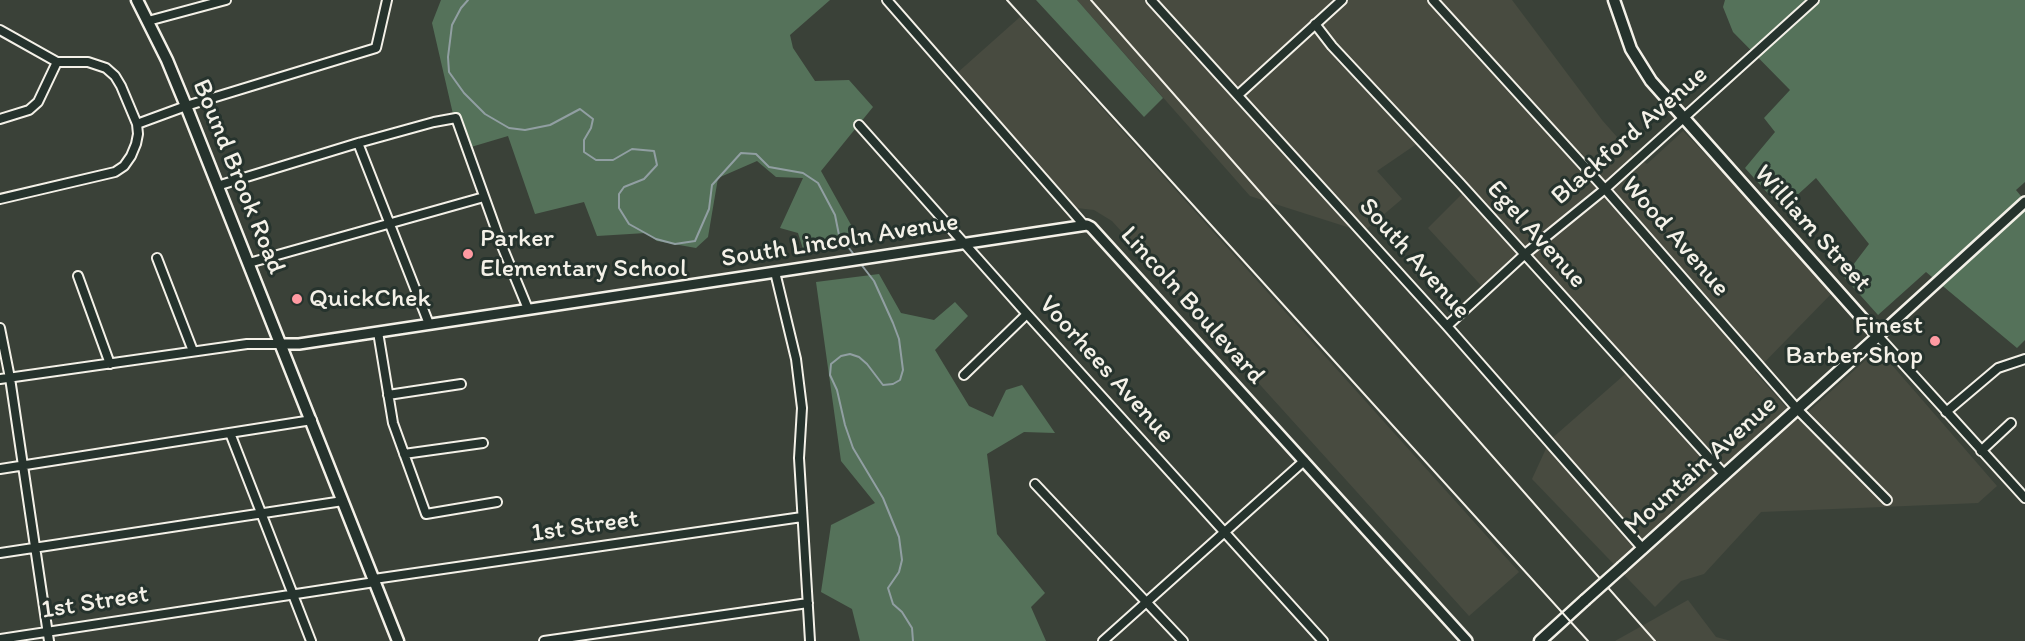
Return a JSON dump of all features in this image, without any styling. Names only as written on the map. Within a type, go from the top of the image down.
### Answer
[{"type":"main road","name":"Bound Brook Road","points":[[137,0],[186,106],[398,641]]},
{"type":"main road","name":"William Street","points":[[1614,0],[1631,49],[1640,66],[1683,119],[1878,336]]},
{"type":"main road","name":"Mountain Avenue","points":[[1540,641],[1878,336]]},
{"type":"street","points":[[148,21],[226,0]]},
{"type":"street","points":[[137,124],[186,106],[376,48],[387,0]]},
{"type":"street","name":"Lincoln Boulevard","points":[[887,0],[1084,225],[1091,227],[1467,641]]},
{"type":"street","points":[[1238,95],[1342,0]]},
{"type":"street","name":"Wood Avenue","points":[[1433,0],[1605,189],[1798,410],[1887,500]]},
{"type":"street","name":"Blackford Avenue","points":[[1447,326],[1525,254],[1605,189],[1814,0]]},
{"type":"street","name":"South Avenue","points":[[1155,1],[1447,326],[1643,549]]},
{"type":"street","name":"Egel Avenue","points":[[1315,24],[1332,46],[1525,254],[1724,474]]},
{"type":"street","points":[[0,30],[57,62],[88,62],[106,68],[121,86],[137,124],[136,144],[124,166],[115,172],[0,199]]},
{"type":"street","points":[[0,119],[29,110],[38,102],[57,62]]},
{"type":"street","points":[[217,186],[358,143],[456,118],[484,198],[528,309]]},
{"type":"street","name":"Voorhees Avenue","points":[[859,125],[1323,641]]},
{"type":"street","points":[[358,143],[429,324]]},
{"type":"street","points":[[249,263],[484,198]]},
{"type":"street","name":"Mountain Avenue","points":[[1878,336],[2025,202]]},
{"type":"street","name":"South Lincoln Avenue","points":[[281,344],[299,344],[1084,225]]},
{"type":"street","points":[[157,258],[193,351]]},
{"type":"street","points":[[775,272],[796,359],[802,408],[799,458],[810,641]]},
{"type":"street","points":[[78,276],[110,364]]},
{"type":"street","points":[[964,375],[1027,314]]},
{"type":"street","points":[[0,328],[10,378],[49,641]]},
{"type":"street","points":[[378,332],[393,423],[426,514],[497,502]]},
{"type":"street","name":"William Street","points":[[1878,336],[2025,498]]},
{"type":"street","points":[[0,379],[247,344],[281,344]]},
{"type":"street","points":[[1946,412],[1998,368],[2025,359]]},
{"type":"street","points":[[388,395],[461,384]]},
{"type":"street","points":[[0,469],[312,420]]},
{"type":"street","points":[[1981,451],[2011,423]]},
{"type":"street","points":[[230,433],[311,641]]},
{"type":"street","points":[[404,454],[483,442]]},
{"type":"street","points":[[1103,641],[1304,461]]},
{"type":"street","points":[[1035,484],[1183,641]]},
{"type":"street","points":[[0,553],[343,501]]},
{"type":"street","name":"1st Street","points":[[0,639],[802,517]]},
{"type":"street","points":[[544,641],[808,603]]},
{"type":"shaded area","points":[[1077,0],[1512,0],[1602,120],[1632,154],[1647,164],[1683,131],[1832,293],[1755,372],[1798,421],[1878,349],[1997,486],[1978,503],[1761,512],[1704,574],[1681,581],[1655,607],[1532,479],[1550,440],[1631,369],[1528,258],[1489,294],[1428,228],[1466,190],[1421,141],[1377,171],[1402,199],[1363,232],[1250,196]]},
{"type":"shaded area","points":[[1020,17],[1519,572],[1469,616],[1112,221],[1094,210],[1077,208],[956,74]]},
{"type":"shaded area","points":[[1688,600],[1716,637],[1731,641],[1615,641]]},
{"type":"green space","points":[[441,0],[830,0],[790,35],[793,48],[815,81],[849,80],[873,107],[821,171],[860,241],[803,249],[798,233],[780,228],[803,178],[776,177],[757,161],[718,178],[708,237],[696,248],[657,241],[646,233],[597,236],[584,202],[535,214],[508,136],[471,147],[456,127],[432,23]]},
{"type":"green space","points":[[1036,0],[1077,0],[1163,98],[1144,117]]},
{"type":"green space","points":[[1725,0],[2025,0],[2025,182],[2016,190],[2025,201],[2025,340],[2017,348],[1926,272],[1878,315],[1844,277],[1869,244],[1816,178],[1782,209],[1745,168],[1775,132],[1764,118],[1790,90],[1733,32],[1723,7]]},
{"type":"green space","points":[[879,274],[901,313],[934,320],[955,302],[968,316],[935,350],[969,406],[993,417],[1006,390],[1022,385],[1055,433],[1024,432],[987,454],[997,534],[1045,593],[1031,607],[1046,641],[860,641],[852,609],[821,592],[831,525],[875,503],[841,461],[816,282]]},
{"type":"waterway","points":[[468,0],[452,25],[448,57],[449,72],[464,93],[485,114],[509,128],[525,130],[550,125],[580,109],[593,119],[584,140],[584,152],[596,160],[613,160],[632,149],[654,151],[657,165],[644,179],[624,187],[619,194],[619,208],[629,224],[656,239],[675,244],[695,241],[709,209],[712,185],[741,153],[756,154],[769,167],[803,173],[818,183],[835,215],[839,235],[855,256]]},
{"type":"waterway","points":[[860,263],[874,281],[893,323],[899,339],[903,370],[900,380],[893,384],[883,385],[867,364],[859,357],[850,354],[841,356],[831,364],[830,375],[837,390],[853,448],[883,498],[899,537],[902,560],[899,572],[888,588],[893,604],[902,612],[912,628],[913,641]]},
{"type":"railway","points":[[1007,0],[1588,641]]},
{"type":"railway","points":[[1091,0],[1655,641]]},
{"type":"place","name":"Parker Elementary School","points":[[468,254]]},
{"type":"place","name":"QuickChek","points":[[297,299]]},
{"type":"place","name":"Finest Barber Shop","points":[[1935,341]]}]
